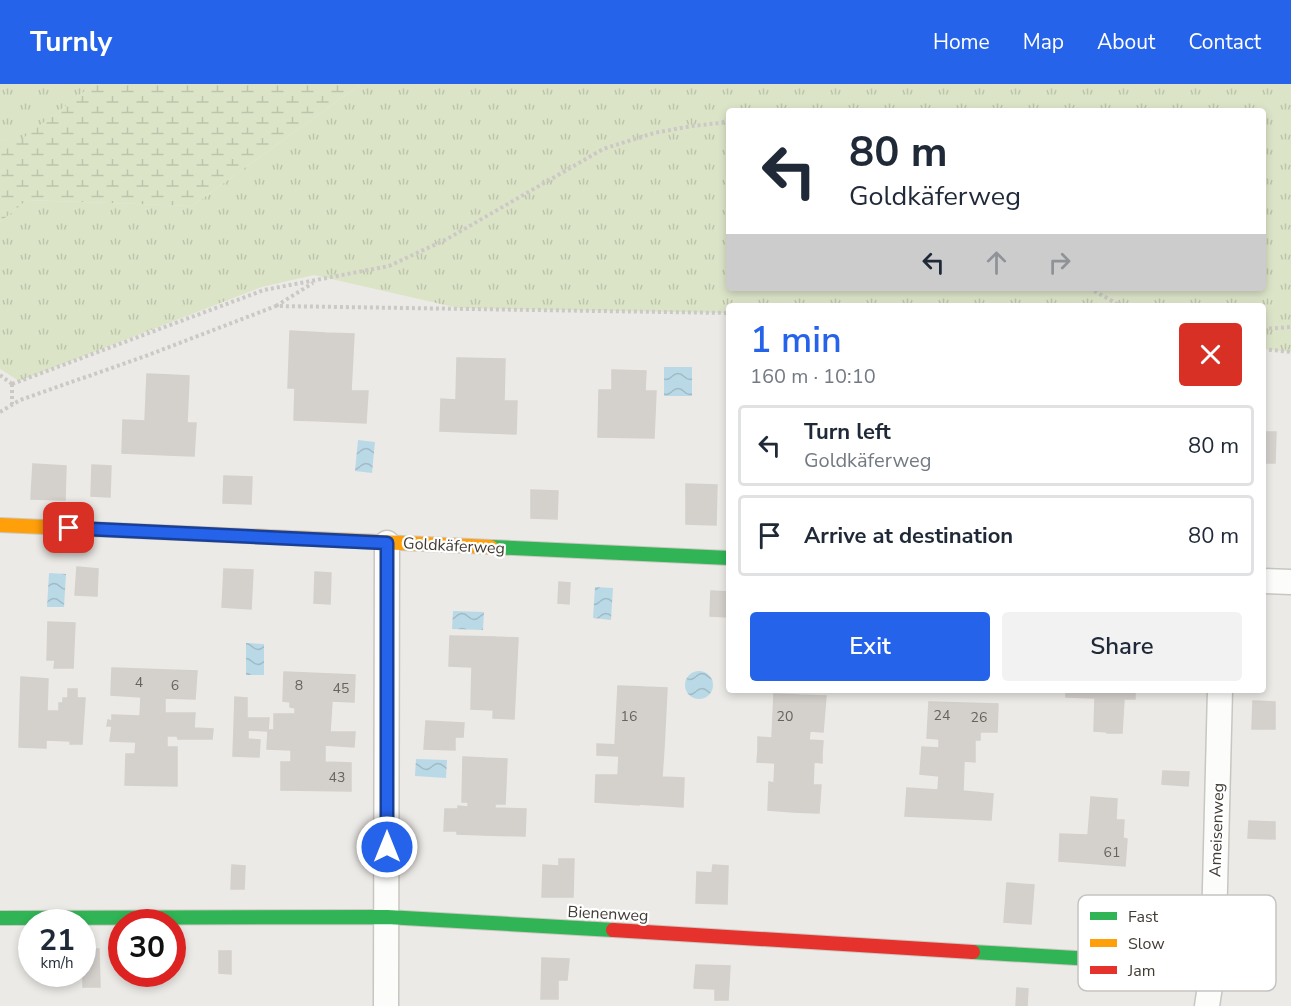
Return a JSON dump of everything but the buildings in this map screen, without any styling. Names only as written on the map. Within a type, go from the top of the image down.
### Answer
[{"type":"street","name":"Goldkäferweg","points":[[0,525],[726,558]]},
{"type":"street","points":[[386,1006],[387,543]]},
{"type":"street","points":[[1266,581],[1291,582]]},
{"type":"street","name":"Ameisenweg","points":[[1215,895],[1221,693]]},
{"type":"street","name":"Bienenweg","points":[[0,918],[387,917],[1078,958]]},
{"type":"street","name":"Ameisenweg","points":[[1208,1006],[1210,991]]},
{"type":"path","points":[[12,384],[264,290],[389,266],[447,239],[603,149],[654,133],[726,122]]},
{"type":"path","points":[[0,412],[12,404],[276,306],[316,281]]},
{"type":"path","points":[[1094,291],[1116,303]]},
{"type":"path","points":[[276,306],[726,313]]},
{"type":"path","points":[[1266,329],[1291,327]]},
{"type":"path","points":[[1266,349],[1291,352]]},
{"type":"path","points":[[0,375],[12,384]]},
{"type":"path","points":[[12,384],[12,404]]},
{"type":"green space","points":[[0,84],[94,84],[18,143],[0,140]]},
{"type":"green space","points":[[94,84],[361,84],[192,206],[27,200],[0,222],[0,140],[18,142]]},
{"type":"green space","points":[[361,84],[1291,84],[1291,352],[1266,349],[1266,303],[726,303],[726,313],[458,308],[314,275],[262,287],[19,381],[0,369],[0,222],[27,200],[192,206]]},
{"type":"water","points":[[664,367],[692,367],[692,396],[664,396]]},
{"type":"water","points":[[358,440],[375,442],[372,473],[355,471]]},
{"type":"water","points":[[49,573],[66,574],[64,607],[47,607]]},
{"type":"water","points":[[595,587],[613,588],[611,620],[593,618]]},
{"type":"water","points":[[453,611],[484,612],[483,630],[452,629]]},
{"type":"water","points":[[246,643],[264,644],[264,675],[246,675]]},
{"type":"water","points":[[699,671],[709,675],[713,685],[709,695],[699,699],[689,695],[685,685],[689,675]]},
{"type":"water","points":[[416,759],[447,760],[446,778],[415,776]]},
{"type":"traffic: fast","points":[[491,547],[726,558]]},
{"type":"traffic: fast","points":[[0,918],[387,917],[613,930]]},
{"type":"traffic: fast","points":[[973,952],[1078,958]]},
{"type":"traffic: slow","points":[[0,525],[491,547]]},
{"type":"traffic: jam","points":[[613,930],[973,952]]},
{"type":"route","points":[[69,528],[387,543],[387,847]]}]
